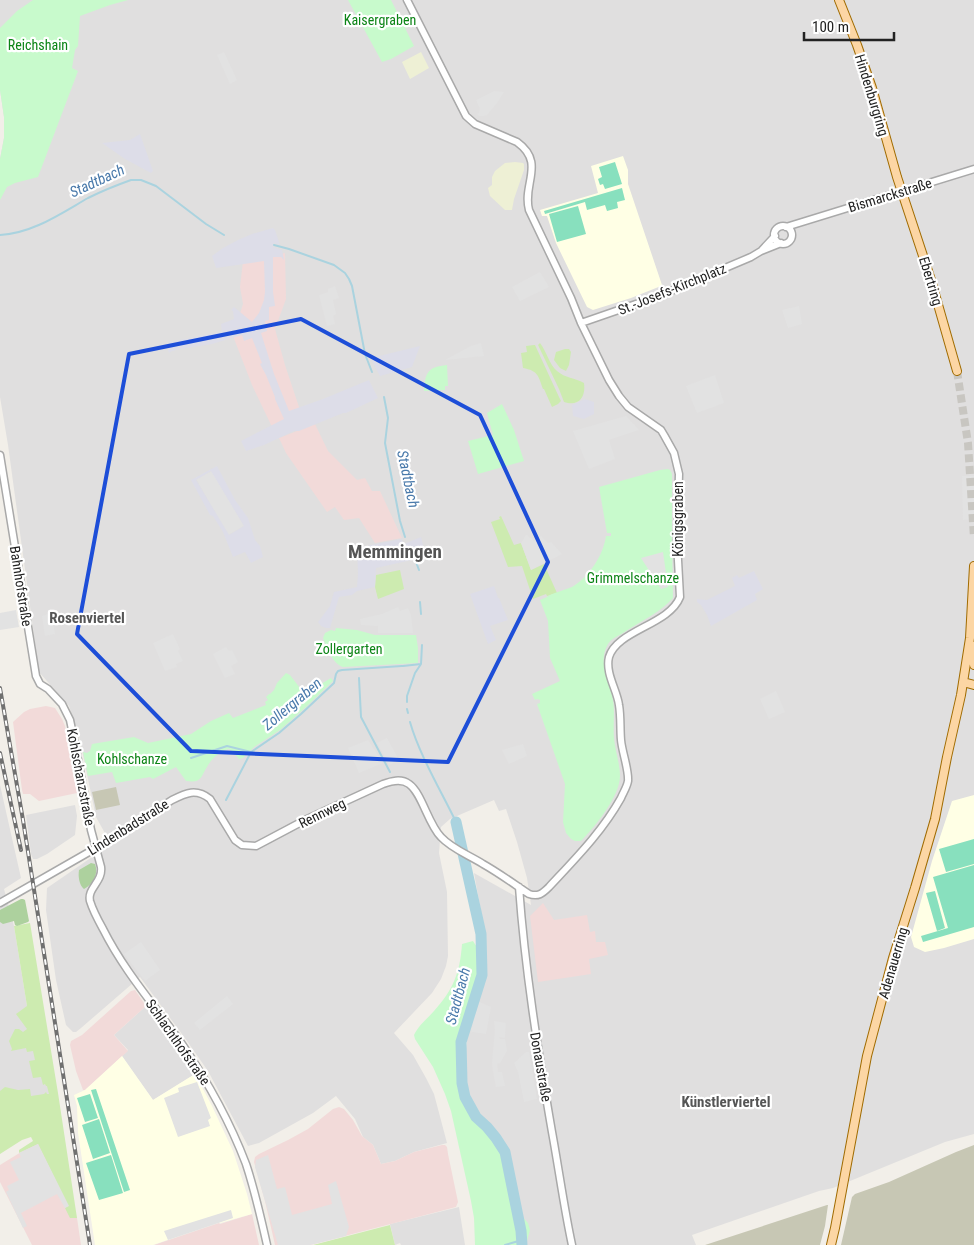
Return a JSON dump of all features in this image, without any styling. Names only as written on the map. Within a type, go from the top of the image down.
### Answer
[{"type":"main road","name":"Hindenburgring","points":[[839,0],[872,88],[902,191]]},
{"type":"main road","name":"Ebertring","points":[[902,191],[931,280],[957,371]]},
{"type":"main road","points":[[974,566],[970,638],[963,682],[974,685]]},
{"type":"main road","points":[[970,638],[974,664]]},
{"type":"main road","name":"Adenauerring","points":[[831,1245],[867,1056],[893,958],[935,819],[963,682]]},
{"type":"street","points":[[407,0],[466,116],[475,124],[517,142],[528,153],[532,171],[527,196],[529,210],[581,323]]},
{"type":"street","name":"Bismarckstraße","points":[[775,236],[779,228],[799,222],[806,222],[974,169]]},
{"type":"street","name":"Bismarckstraße","points":[[781,243],[784,244],[790,240],[792,234],[806,222]]},
{"type":"street","points":[[786,227],[789,228],[792,234]]},
{"type":"street","points":[[775,236],[778,242],[781,243]]},
{"type":"street","name":"St.-Josefs-Kirchplatz","points":[[761,251],[775,236]]},
{"type":"street","name":"St.-Josefs-Kirchplatz","points":[[581,323],[665,294],[781,243]]},
{"type":"street","name":"Königsgraben","points":[[452,847],[495,871],[529,894],[534,896],[543,893],[603,827],[624,792],[628,778],[621,741],[619,705],[608,666],[610,655],[619,642],[672,610],[680,597],[677,542],[679,480],[676,459],[661,430],[633,411],[619,396],[581,323]]},
{"type":"street","name":"Bahnhofstraße","points":[[0,455],[34,665],[38,680],[42,686]]},
{"type":"street","name":"Kohlschanzstraße","points":[[42,686],[48,689],[58,700],[70,720],[96,848]]},
{"type":"street","name":"Rennweg","points":[[242,845],[256,846],[383,784],[403,781],[415,790],[432,825],[441,838],[452,847]]},
{"type":"street","name":"Lindenbadstraße","points":[[0,903],[96,848],[184,794],[200,793],[210,799],[231,835],[242,845]]},
{"type":"street","name":"Schlachthofstraße","points":[[96,848],[102,872],[90,894],[93,908],[120,960],[182,1044],[220,1106],[247,1167],[267,1245]]},
{"type":"street","name":"Donaustraße","points":[[519,887],[531,1009],[572,1245]]},
{"type":"highlighted area","points":[[301,319],[480,415],[548,562],[448,762],[191,751],[77,634],[129,354]]},
{"type":"shaded area","points":[[0,0],[974,0],[974,1134],[945,1142],[833,1188],[819,1191],[692,1235],[696,1245],[526,1245],[518,1213],[507,1148],[474,1107],[468,1089],[464,1065],[467,1040],[477,998],[485,977],[486,939],[474,873],[531,905],[527,878],[506,809],[499,811],[494,800],[450,819],[441,827],[439,853],[447,892],[448,956],[446,966],[441,979],[432,993],[394,1033],[413,1055],[434,1094],[447,1143],[381,1164],[373,1145],[363,1137],[355,1119],[336,1096],[313,1113],[259,1143],[248,1146],[208,1071],[140,977],[76,1032],[73,1032],[66,1025],[56,980],[46,910],[47,888],[111,844],[96,817],[79,736],[69,706],[39,672],[0,397],[0,159],[4,138],[4,117],[0,90]]},
{"type":"shaded area","points":[[224,52],[237,80],[230,84],[217,55]]},
{"type":"shaded area","points":[[421,52],[429,68],[410,79],[402,62]]},
{"type":"shaded area","points":[[494,91],[504,92],[487,115],[479,116],[477,114],[480,109],[476,100]]},
{"type":"shaded area","points":[[140,134],[153,171],[151,173],[125,159],[102,143],[130,140]]},
{"type":"shaded area","points":[[623,156],[628,170],[628,184],[662,285],[631,298],[593,310],[587,307],[556,243],[547,216],[542,216],[540,210],[598,193],[591,166]]},
{"type":"shaded area","points":[[505,163],[523,163],[524,170],[512,210],[505,210],[490,196],[488,188],[492,185],[492,177],[495,171]]},
{"type":"shaded area","points":[[273,228],[280,245],[274,243],[273,247],[282,250],[284,260],[281,257],[273,257],[275,306],[269,307],[269,320],[265,321],[267,331],[261,333],[274,374],[289,411],[369,380],[378,398],[346,413],[299,431],[294,431],[246,451],[241,441],[284,419],[260,364],[262,363],[252,338],[244,341],[242,335],[212,344],[180,349],[169,353],[167,347],[169,342],[222,332],[221,324],[234,319],[233,311],[231,310],[234,307],[252,322],[259,313],[264,300],[264,261],[216,268],[212,256],[238,240]]},
{"type":"shaded area","points":[[285,253],[286,299],[275,329],[301,413],[272,427],[252,385],[233,336],[243,304],[240,287],[243,261]]},
{"type":"shaded area","points":[[540,272],[549,287],[520,301],[512,287]]},
{"type":"shaded area","points":[[335,286],[339,298],[333,300],[336,314],[333,316],[335,324],[327,326],[319,295],[328,292],[328,289]]},
{"type":"shaded area","points":[[799,306],[802,324],[788,328],[782,310]]},
{"type":"shaded area","points":[[481,343],[484,356],[445,360],[471,346]]},
{"type":"shaded area","points":[[420,346],[412,367],[380,376],[371,358]]},
{"type":"shaded area","points":[[715,375],[724,403],[697,413],[686,386]]},
{"type":"shaded area","points":[[585,399],[594,402],[594,414],[584,419],[573,416],[572,405]]},
{"type":"shaded area","points":[[626,416],[639,430],[609,440],[615,459],[589,469],[573,431]]},
{"type":"shaded area","points":[[315,424],[328,451],[357,480],[365,478],[372,491],[380,491],[402,538],[375,543],[359,518],[344,520],[335,507],[327,512],[286,453],[279,438]]},
{"type":"shaded area","points":[[217,466],[235,500],[248,518],[263,557],[251,563],[245,552],[233,557],[223,532],[213,516],[210,515],[191,480]],"holes":[[[211,471],[244,526],[229,535],[196,480]]]},
{"type":"shaded area","points":[[212,471],[244,526],[228,535],[196,479]]},
{"type":"shaded area","points":[[962,476],[974,476],[974,519],[963,520]]},
{"type":"shaded area","points":[[526,535],[534,541],[541,536],[548,543],[551,542],[562,554],[531,570],[521,543]]},
{"type":"shaded area","points":[[421,537],[424,549],[410,555],[412,560],[376,568],[375,587],[357,591],[352,595],[339,597],[330,628],[321,626],[318,622],[330,606],[334,592],[357,587],[357,548],[401,539],[404,544]]},
{"type":"shaded area","points":[[663,552],[668,587],[661,589],[641,558]]},
{"type":"shaded area","points":[[754,571],[763,589],[755,594],[757,600],[711,626],[707,615],[697,602],[697,599],[707,600],[735,586],[732,578],[737,575],[739,578]]},
{"type":"shaded area","points":[[494,586],[508,620],[490,626],[496,640],[488,644],[470,594]]},
{"type":"shaded area","points":[[398,607],[400,611],[408,608],[411,615],[413,633],[378,633],[378,626],[361,625],[360,619],[382,614]]},
{"type":"shaded area","points":[[16,610],[19,627],[0,630],[0,613]]},
{"type":"shaded area","points":[[57,611],[58,621],[53,622],[55,634],[45,636],[42,616]]},
{"type":"shaded area","points":[[173,634],[183,661],[176,664],[177,667],[165,671],[153,643]]},
{"type":"shaded area","points":[[226,647],[229,651],[232,650],[238,662],[231,666],[235,674],[225,678],[213,654]]},
{"type":"shaded area","points":[[776,691],[785,712],[769,719],[760,699]]},
{"type":"shaded area","points":[[46,706],[55,708],[65,726],[77,793],[39,801],[30,794],[23,794],[13,722],[30,709]]},
{"type":"shaded area","points":[[387,738],[399,760],[389,765],[377,743]]},
{"type":"shaded area","points":[[368,740],[383,763],[359,773],[348,748]]},
{"type":"shaded area","points":[[523,744],[527,756],[509,764],[502,750]]},
{"type":"shaded area","points":[[0,785],[21,878],[4,889],[14,926],[27,1006],[27,1029],[54,1101],[0,1098]]},
{"type":"shaded area","points":[[116,787],[120,805],[96,810],[92,792]]},
{"type":"shaded area","points":[[974,795],[974,939],[925,952],[914,947],[911,937],[932,861],[952,801]]},
{"type":"shaded area","points":[[75,805],[77,816],[75,835],[47,854],[33,859],[26,815]]},
{"type":"shaded area","points":[[543,903],[554,920],[587,915],[590,932],[595,931],[596,942],[605,942],[608,955],[589,959],[591,974],[538,982],[530,916]]},
{"type":"shaded area","points":[[141,942],[160,970],[145,981],[124,954]]},
{"type":"shaded area","points":[[135,990],[146,1006],[114,1035],[128,1051],[83,1090],[76,1071],[70,1045],[71,1041],[82,1035],[131,991]]},
{"type":"shaded area","points":[[227,996],[233,1004],[200,1030],[194,1023]]},
{"type":"shaded area","points":[[477,1001],[491,1007],[486,1034],[471,1032]]},
{"type":"shaded area","points":[[146,1006],[195,1074],[153,1100],[122,1056],[128,1050],[114,1035]]},
{"type":"shaded area","points":[[494,1021],[506,1023],[505,1038],[499,1037],[500,1039],[505,1039],[507,1051],[500,1063],[497,1064],[498,1072],[502,1072],[505,1086],[496,1087],[492,1063]]},
{"type":"shaded area","points":[[526,1052],[529,1052],[537,1099],[524,1102],[518,1072],[514,1063]]},
{"type":"shaded area","points":[[122,1056],[153,1100],[195,1074],[233,1151],[252,1214],[219,1222],[153,1245],[95,1245],[74,1095],[85,1090]]},
{"type":"shaded area","points":[[197,1082],[211,1118],[208,1120],[210,1126],[178,1137],[164,1098],[179,1092],[178,1088]]},
{"type":"shaded area","points":[[339,1107],[344,1109],[362,1136],[373,1145],[381,1164],[395,1161],[414,1152],[445,1145],[447,1147],[458,1202],[456,1207],[310,1245],[275,1245],[254,1162],[255,1157],[308,1129],[333,1109]]},
{"type":"shaded area","points":[[39,1141],[59,1172],[77,1218],[81,1245],[32,1245],[0,1182],[0,1165]]},
{"type":"shaded area","points":[[38,1144],[69,1206],[65,1208],[57,1194],[21,1213],[27,1226],[23,1228],[6,1192],[9,1190],[7,1186],[19,1180],[10,1162],[21,1157],[19,1153]]},
{"type":"shaded area","points":[[974,1145],[974,1245],[841,1245],[852,1197],[855,1194],[889,1182]]},
{"type":"shaded area","points":[[268,1155],[277,1189],[285,1187],[292,1215],[332,1204],[328,1185],[336,1181],[349,1227],[346,1236],[310,1245],[278,1245],[255,1167],[256,1160]]},
{"type":"shaded area","points":[[828,1205],[820,1245],[705,1245]]},
{"type":"shaded area","points":[[459,1207],[465,1245],[401,1245],[400,1243],[395,1245],[390,1224]]},
{"type":"shaded area","points":[[231,1210],[233,1218],[168,1240],[164,1231]]},
{"type":"shaded area","points":[[252,1214],[259,1245],[154,1245],[219,1223]]},
{"type":"green space","name":"Reichshain","points":[[33,0],[128,0],[80,16],[78,46],[75,50],[72,68],[78,71],[38,177],[7,187],[0,200],[0,159],[4,138],[4,117],[0,90],[0,28],[17,11]]},
{"type":"green space","name":"Kaisergraben","points":[[348,0],[391,0],[414,46],[382,62]]},
{"type":"green space","points":[[615,162],[622,184],[605,189],[603,184],[600,185],[598,179],[602,177],[599,167]]},
{"type":"green space","points":[[622,188],[625,200],[617,202],[618,208],[607,211],[605,205],[587,210],[585,202],[545,214],[544,211]]},
{"type":"green space","points":[[578,206],[586,234],[557,242],[549,214]]},
{"type":"green space","points":[[540,343],[557,371],[584,383],[583,396],[577,402],[564,402],[538,345]]},
{"type":"green space","points":[[535,345],[561,401],[552,407],[537,374],[523,368],[521,353],[527,352],[526,346]]},
{"type":"green space","points":[[569,349],[571,352],[566,371],[560,368],[554,360],[556,352]]},
{"type":"green space","points":[[447,365],[448,386],[445,386],[445,390],[424,391],[425,379],[429,372],[436,367]]},
{"type":"green space","points":[[502,404],[514,430],[524,461],[478,474],[468,441],[493,435],[487,413]]},
{"type":"green space","name":"Grimmelschanze","points":[[668,469],[672,474],[673,598],[656,613],[613,639],[605,651],[605,672],[614,705],[614,738],[620,771],[619,784],[611,802],[593,828],[581,841],[575,841],[566,833],[563,822],[565,784],[537,704],[540,703],[540,700],[535,700],[532,694],[560,681],[550,658],[548,621],[540,600],[572,587],[584,578],[602,551],[606,536],[611,536],[611,533],[607,533],[599,487]]},
{"type":"green space","points":[[501,516],[514,545],[521,543],[531,570],[544,564],[557,593],[547,596],[546,594],[533,599],[522,566],[508,567],[491,522],[500,519],[499,517]]},
{"type":"green space","points":[[400,570],[404,589],[378,599],[375,587],[376,575]]},
{"type":"green space","name":"Zollergarten","points":[[336,628],[357,630],[375,635],[416,635],[418,663],[343,667],[333,659],[323,638],[325,633],[331,630],[335,631]]},
{"type":"green space","name":"Kohlschanze","points":[[286,673],[290,675],[300,688],[302,687],[312,693],[331,678],[333,681],[280,730],[254,747],[243,758],[239,759],[229,749],[219,753],[213,758],[200,779],[195,781],[186,781],[176,767],[153,779],[150,777],[116,783],[112,772],[88,776],[83,752],[87,753],[90,751],[92,744],[134,737],[148,743],[191,734],[211,721],[229,713],[233,718],[266,705],[265,702],[268,700],[266,697],[274,690],[277,683]]},
{"type":"green space","points":[[974,839],[974,864],[946,872],[939,849]]},
{"type":"green space","points":[[91,863],[95,864],[96,875],[92,882],[84,889],[79,880],[79,870]]},
{"type":"green space","points":[[974,865],[974,927],[923,942],[921,936],[948,928],[933,877]]},
{"type":"green space","points":[[935,891],[945,928],[937,931],[926,893]]},
{"type":"green space","points":[[21,899],[25,900],[29,921],[17,926],[14,921],[3,924],[0,922],[0,910]]},
{"type":"green space","points":[[30,923],[77,1218],[70,1218],[65,1208],[68,1206],[38,1144],[19,1153],[19,1150],[33,1141],[31,1137],[22,1140],[0,1154],[0,1091],[5,1087],[18,1090],[30,1089],[31,1096],[46,1092],[49,1094],[47,1086],[43,1085],[41,1077],[33,1078],[29,1061],[35,1060],[33,1051],[27,1052],[26,1048],[11,1051],[9,1041],[15,1029],[23,1032],[27,1029],[16,1014],[27,1006],[14,926]]},
{"type":"green space","points":[[473,941],[480,952],[476,983],[459,1035],[458,1061],[460,1081],[467,1105],[498,1135],[507,1148],[518,1212],[528,1223],[530,1230],[526,1245],[475,1245],[471,1201],[451,1111],[433,1067],[414,1035],[451,988],[459,964],[462,944]]},
{"type":"green space","points":[[96,1089],[130,1190],[124,1192],[91,1090]]},
{"type":"green space","points":[[90,1094],[98,1118],[85,1122],[77,1098]]},
{"type":"green space","points":[[99,1119],[110,1153],[93,1159],[82,1125]]},
{"type":"green space","points":[[111,1155],[123,1193],[99,1200],[86,1163]]},
{"type":"green space","points":[[390,1225],[395,1245],[313,1245],[382,1227]]},
{"type":"waterway","name":"Stadtbach","points":[[0,235],[35,227],[93,195],[131,180],[141,180],[156,186],[206,224],[224,235]]},
{"type":"waterway","name":"Stadtbach","points":[[274,245],[334,265],[345,273],[352,286],[365,354],[372,372]]},
{"type":"waterway","name":"Stadtbach","points":[[384,397],[388,418],[385,443],[400,521],[405,537]]},
{"type":"waterway","name":"Stadtbach","points":[[413,554],[419,570]]},
{"type":"waterway","name":"Stadtbach","points":[[420,602],[421,614]]},
{"type":"waterway","name":"Stadtbach","points":[[407,702],[407,696],[415,673],[421,664],[422,645]]},
{"type":"waterway","name":"Zollergraben","points":[[403,666],[421,664]]},
{"type":"waterway","name":"Zollergraben","points":[[226,800],[251,752],[279,733],[301,714],[334,683],[338,671],[402,666]]},
{"type":"waterway","points":[[359,678],[361,717],[390,772]]},
{"type":"waterway","name":"Stadtbach","points":[[407,709],[408,713]]},
{"type":"waterway","name":"Stadtbach","points":[[410,722],[425,760],[456,822]]},
{"type":"waterway","name":"Zollergraben","points":[[191,758],[227,746],[251,752]]},
{"type":"waterway","name":"Stadtbach","points":[[456,822],[481,934],[482,975],[461,1042],[462,1083],[465,1097],[476,1117],[487,1127],[505,1152],[521,1231],[522,1245]]},
{"type":"waterway","points":[[505,1245],[522,1240]]},
{"type":"tunnel","points":[[957,371],[968,443],[974,538]]},
{"type":"railway","points":[[0,688],[23,820],[90,1245]]},
{"type":"railway","points":[[0,753],[21,850]]},
{"type":"district","name":"Memmingen","points":[[395,551]]},
{"type":"district","name":"Rosenviertel","points":[[87,618]]},
{"type":"district","name":"Künstlerviertel","points":[[726,1102]]}]
